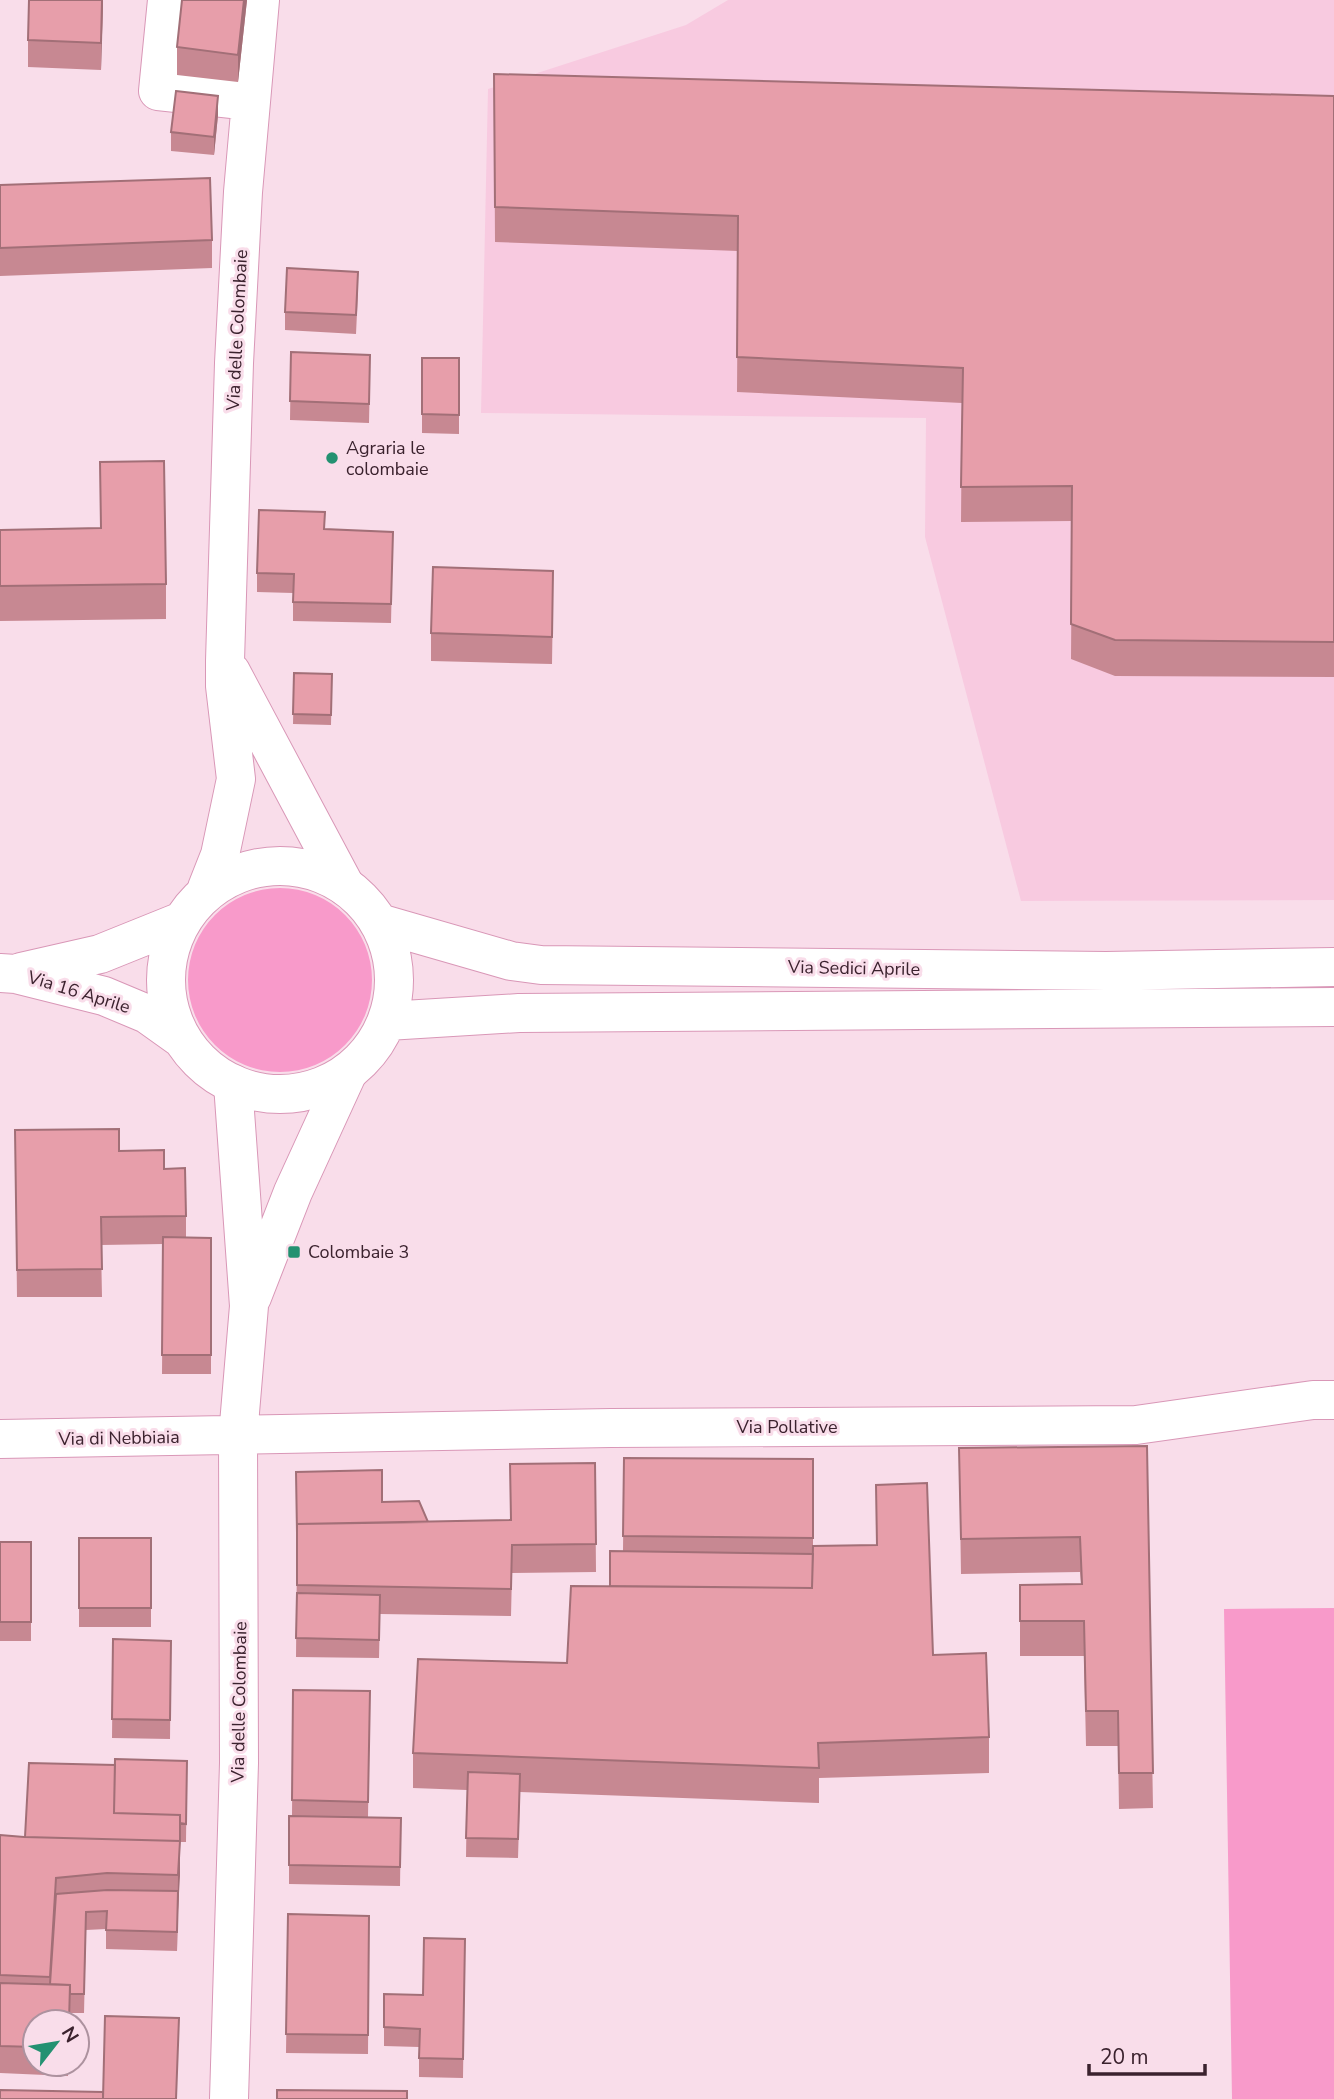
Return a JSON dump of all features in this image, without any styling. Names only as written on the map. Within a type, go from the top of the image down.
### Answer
[{"type":"street","points":[[167,0],[158,91],[251,101]]},
{"type":"street","name":"Via delle Colombaie","points":[[207,888],[220,855],[236,779],[225,686],[234,363],[243,192],[260,0]]},
{"type":"street","name":"Via delle Colombaie","points":[[225,661],[345,886]]},
{"type":"street","points":[[276,865],[293,866],[317,872],[345,886],[379,923],[391,954],[394,977],[392,998],[387,1021],[372,1047],[348,1072],[325,1085],[294,1093],[273,1094],[233,1084],[208,1069],[182,1039],[166,991],[169,950],[182,921],[207,888],[251,869],[276,865]]},
{"type":"street","name":"Via 16 Aprile","points":[[8,974],[100,954],[182,921]]},
{"type":"street","name":"Via Sedici Aprile","points":[[379,923],[511,961],[541,965],[1106,971],[1329,966]]},
{"type":"street","name":"Via 16 Aprile","points":[[8,974],[104,996],[147,1014],[182,1039]]},
{"type":"street","points":[[387,1021],[519,1013],[1334,1007]]},
{"type":"street","name":"Via delle Colombaie","points":[[248,1306],[293,1192],[348,1072]]},
{"type":"street","name":"Via delle Colombaie","points":[[229,2099],[239,1763],[238,1436],[248,1306],[233,1084]]},
{"type":"street","name":"Via Pollative","points":[[238,1436],[611,1427],[1136,1426],[1334,1400]]},
{"type":"street","name":"Via di Nebbiaia","points":[[0,1439],[238,1436]]},
{"type":"shaded area","points":[[728,0],[1334,0],[1334,900],[1021,901],[925,537],[926,418],[481,413],[488,89],[686,25]]},
{"type":"shaded area","points":[[280,888],[315,895],[345,915],[365,945],[372,980],[365,1015],[345,1045],[315,1065],[280,1072],[245,1065],[215,1045],[195,1015],[188,980],[195,945],[215,915],[245,895]]},
{"type":"shaded area","points":[[1334,1608],[1334,2099],[1232,2099],[1224,1609]]},
{"type":"building","points":[[29,0],[102,0],[101,43],[28,40]]},
{"type":"building","points":[[182,0],[244,0],[238,55],[177,47]]},
{"type":"building","points":[[494,74],[1334,96],[1334,642],[1115,640],[1071,624],[1072,486],[961,487],[963,368],[737,357],[738,216],[495,207]]},
{"type":"building","points":[[176,91],[218,96],[214,137],[171,132]]},
{"type":"building","points":[[210,178],[212,240],[0,248],[0,185]]},
{"type":"building","points":[[287,268],[358,272],[356,315],[285,312]]},
{"type":"building","points":[[291,352],[370,355],[369,404],[290,401]]},
{"type":"building","points":[[422,358],[459,358],[459,415],[422,414]]},
{"type":"building","points":[[164,461],[166,584],[0,586],[0,530],[101,528],[100,462]]},
{"type":"building","points":[[259,510],[325,512],[324,529],[393,532],[391,604],[293,602],[294,574],[257,573]]},
{"type":"building","points":[[433,567],[553,571],[552,637],[431,633]]},
{"type":"building","points":[[294,673],[332,674],[331,715],[293,714]]},
{"type":"building","points":[[119,1129],[119,1151],[164,1150],[164,1169],[185,1168],[186,1216],[101,1217],[102,1269],[17,1270],[15,1130]]},
{"type":"building","points":[[163,1237],[211,1238],[211,1355],[162,1355]]},
{"type":"building","points":[[1147,1446],[1153,1773],[1119,1773],[1118,1711],[1086,1711],[1084,1621],[1020,1621],[1020,1585],[1082,1584],[1080,1537],[961,1539],[959,1448]]},
{"type":"building","points":[[624,1458],[813,1459],[813,1538],[623,1536]]},
{"type":"building","points":[[595,1463],[596,1544],[512,1545],[511,1589],[297,1585],[297,1524],[511,1520],[510,1464]]},
{"type":"building","points":[[382,1470],[382,1502],[419,1501],[428,1522],[297,1524],[297,1532],[296,1472]]},
{"type":"building","points":[[927,1483],[933,1655],[986,1653],[989,1737],[818,1743],[819,1768],[413,1753],[418,1659],[567,1663],[571,1586],[812,1588],[813,1546],[877,1545],[876,1485]]},
{"type":"building","points":[[79,1538],[151,1538],[151,1608],[79,1608]]},
{"type":"building","points":[[0,1542],[31,1542],[31,1622],[0,1622]]},
{"type":"building","points":[[610,1551],[813,1554],[812,1588],[610,1586]]},
{"type":"building","points":[[297,1593],[380,1595],[379,1640],[296,1638]]},
{"type":"building","points":[[113,1639],[171,1641],[170,1720],[112,1719]]},
{"type":"building","points":[[293,1690],[370,1691],[368,1802],[292,1800]]},
{"type":"building","points":[[115,1759],[187,1761],[186,1824],[180,1823],[180,1815],[114,1813]]},
{"type":"building","points":[[29,1763],[115,1765],[114,1813],[180,1815],[180,1841],[25,1837]]},
{"type":"building","points":[[468,1772],[520,1774],[518,1839],[466,1838]]},
{"type":"building","points":[[289,1816],[401,1818],[400,1867],[289,1865]]},
{"type":"building","points":[[0,1835],[180,1841],[178,1875],[107,1873],[56,1878],[50,1977],[0,1975]]},
{"type":"building","points":[[107,1890],[178,1891],[177,1932],[106,1930],[107,1911],[86,1912],[84,1994],[70,1994],[70,1985],[50,1984],[56,1894]]},
{"type":"building","points":[[288,1914],[369,1916],[368,2035],[286,2034]]},
{"type":"building","points":[[424,1938],[465,1939],[463,2059],[419,2058],[420,2029],[384,2027],[384,1994],[423,1995]]},
{"type":"building","points":[[0,1983],[70,1985],[69,2008],[21,2008],[21,2047],[0,2046]]},
{"type":"building","points":[[105,2016],[179,2018],[176,2099],[103,2099]]},
{"type":"building","points":[[0,2090],[103,2092],[103,2099],[0,2099]]},
{"type":"building","points":[[277,2090],[407,2091],[407,2099],[277,2099]]},
{"type":"place","name":"Agraria le colombaie","points":[[332,458]]},
{"type":"place","name":"Colombaie 3","points":[[294,1252]]}]
